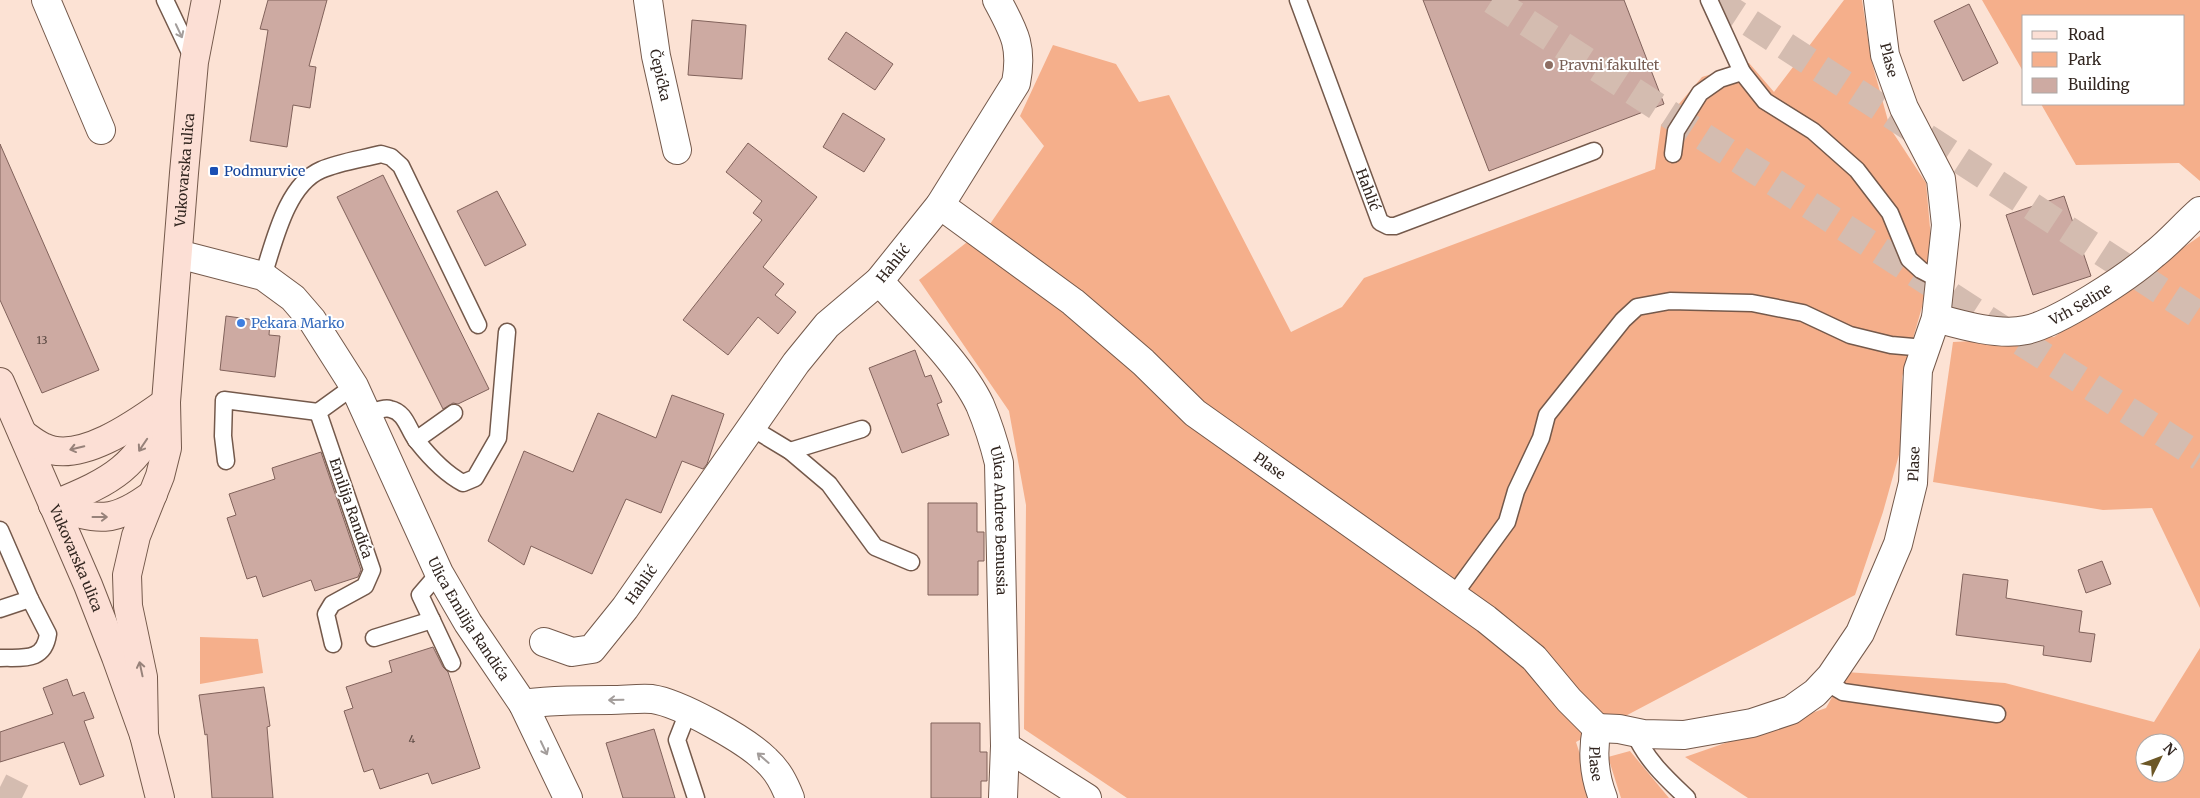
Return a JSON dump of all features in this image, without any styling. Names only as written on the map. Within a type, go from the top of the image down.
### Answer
[{"type":"main road","name":"Vukovarska ulica","points":[[144,735],[142,677],[128,606],[127,575],[136,536],[160,476],[167,448],[166,402],[194,62],[206,0]]},
{"type":"main road","points":[[0,382],[24,434],[53,506],[87,517],[112,517],[135,508],[153,494]]},
{"type":"main road","name":"Vukovarska ulica","points":[[160,798],[144,735],[88,585],[53,506],[102,484],[128,464],[143,447],[166,402]]},
{"type":"main road","points":[[24,434],[44,448],[68,450],[94,445],[120,432],[166,402]]},
{"type":"street","points":[[46,0],[101,130]]},
{"type":"street","name":"Čepićka","points":[[648,0],[656,56],[677,150]]},
{"type":"street","name":"Hahlić","points":[[544,642],[572,652],[592,649],[625,608],[796,363],[827,325],[879,280],[940,206],[1016,82],[1020,60],[1013,30],[997,0]]},
{"type":"street","name":"Plase","points":[[940,206],[1073,302],[1142,362],[1195,413],[1486,618],[1534,658],[1569,700],[1597,728],[1684,735],[1752,723],[1791,710],[1816,693],[1826,682],[1860,633],[1898,544],[1913,483],[1918,370],[1936,318],[1946,225],[1941,179],[1900,99],[1886,55],[1878,0]]},
{"type":"street","name":"Vrh Seline","points":[[1936,318],[1968,327],[1992,330],[2024,331],[2047,323],[2090,299],[2153,256],[2200,211]]},
{"type":"street","name":"Ulica Emilija Randića","points":[[178,254],[264,276],[294,298],[312,320],[354,386],[439,573],[468,623],[523,704]]},
{"type":"street","name":"Ulica Andree Benussia","points":[[879,280],[955,367],[979,403],[991,433],[999,463],[1005,746],[1003,798]]},
{"type":"street","points":[[568,798],[523,704],[556,699],[652,699],[688,712],[737,739],[765,759],[782,779],[790,798]]},
{"type":"street","name":"Plase","points":[[1597,728],[1593,748],[1597,784],[1603,798]]},
{"type":"street","points":[[1005,746],[1087,798]]},
{"type":"lane","points":[[165,0],[194,62]]},
{"type":"lane","name":"Hahlić","points":[[1298,0],[1380,222],[1388,226],[1395,226],[1594,151]]},
{"type":"lane","points":[[1709,0],[1742,72],[1765,101],[1813,131],[1857,170],[1890,213],[1909,259],[1920,270],[1940,280]]},
{"type":"lane","points":[[1674,154],[1676,131],[1700,93],[1720,79],[1742,72]]},
{"type":"lane","points":[[264,276],[288,206],[301,184],[321,170],[381,154],[391,157],[401,166],[478,325]]},
{"type":"lane","points":[[1453,596],[1508,522],[1516,491],[1541,438],[1547,415],[1623,320],[1637,307],[1670,301],[1752,303],[1803,313],[1850,336],[1891,346],[1925,348]]},
{"type":"lane","points":[[368,414],[388,408],[394,410],[403,417],[416,440],[454,479],[463,483],[475,478],[498,438],[507,332]]},
{"type":"lane","points":[[226,462],[223,436],[224,400],[318,412],[354,386]]},
{"type":"lane","name":"Emilija Randića","points":[[318,412],[372,570],[365,586],[332,604],[326,614],[333,644]]},
{"type":"lane","points":[[416,440],[454,413]]},
{"type":"lane","points":[[752,428],[790,451],[830,484],[875,547],[911,562]]},
{"type":"lane","points":[[790,451],[862,429]]},
{"type":"lane","points":[[0,530],[30,599],[48,634],[47,639],[36,655],[26,659],[0,658]]},
{"type":"lane","points":[[439,573],[420,594],[452,663]]},
{"type":"lane","points":[[0,610],[30,599]]},
{"type":"lane","points":[[374,638],[432,620]]},
{"type":"lane","points":[[1826,682],[1843,692],[1998,714]]},
{"type":"lane","points":[[688,712],[677,740],[696,798]]},
{"type":"lane","points":[[1634,732],[1642,750],[1658,770],[1687,798]]},
{"type":"green space","points":[[1844,0],[1862,0],[1871,59],[1890,128],[1926,183],[1932,250],[1922,307],[1902,377],[1902,444],[1883,512],[1855,595],[1576,742],[1594,798],[1127,798],[1024,729],[1026,505],[1009,411],[919,280],[990,224],[1044,146],[1020,116],[1053,45],[1116,64],[1139,102],[1169,95],[1291,332],[1342,307],[1364,278],[1655,169],[1661,125],[1702,77],[1749,63],[1774,92]]},
{"type":"green space","points":[[1982,0],[2200,0],[2200,181],[2179,163],[2076,165],[2042,105],[2185,105],[2185,15],[2022,15],[2022,70]]},
{"type":"green space","points":[[2200,236],[2200,608],[2152,508],[2103,510],[1933,482],[1953,342],[2054,337]]},
{"type":"green space","points":[[200,637],[258,639],[263,673],[200,684]]},
{"type":"green space","points":[[2200,648],[2200,798],[1748,798],[1685,757],[1826,708],[1846,672],[2005,683],[2154,722]]},
{"type":"green space","points":[[1630,751],[1669,798],[1621,798],[1608,757]]},
{"type":"building","points":[[268,0],[327,0],[309,66],[316,67],[310,108],[293,105],[287,147],[250,141],[268,30],[260,29]]},
{"type":"building","name":"Pravni fakultet","points":[[1423,0],[1624,0],[1664,104],[1489,171]]},
{"type":"building","points":[[1969,4],[1998,63],[1963,81],[1934,21]]},
{"type":"building","points":[[692,20],[746,25],[742,79],[688,75]]},
{"type":"building","points":[[846,32],[893,64],[875,90],[828,59]]},
{"type":"building","points":[[843,113],[885,139],[864,172],[823,147]]},
{"type":"building","points":[[748,143],[817,197],[763,267],[784,284],[775,295],[796,312],[778,334],[758,317],[728,355],[683,320],[762,220],[753,213],[762,201],[726,172]]},
{"type":"building","points":[[0,144],[99,370],[42,393],[0,300]]},
{"type":"building","points":[[383,175],[489,389],[458,404],[453,403],[443,409],[337,197]]},
{"type":"building","points":[[497,191],[526,245],[485,266],[457,211]]},
{"type":"building","points":[[2064,196],[2091,276],[2033,295],[2006,215]]},
{"type":"building","points":[[226,316],[270,322],[269,335],[280,336],[275,377],[220,370]]},
{"type":"building","points":[[915,350],[925,377],[931,375],[942,402],[937,404],[949,435],[902,453],[869,368]]},
{"type":"building","points":[[672,395],[724,414],[707,464],[703,469],[682,461],[661,513],[626,499],[592,574],[531,546],[524,565],[488,541],[524,451],[573,472],[598,413],[656,438]]},
{"type":"building","points":[[321,452],[361,570],[358,577],[315,591],[311,580],[263,597],[256,576],[247,579],[227,518],[236,515],[229,494],[275,479],[272,468]]},
{"type":"building","points":[[928,503],[977,503],[977,532],[984,532],[984,561],[978,561],[978,595],[928,595]]},
{"type":"building","points":[[2102,561],[2111,584],[2086,593],[2078,570]]},
{"type":"building","points":[[1963,574],[2008,580],[2006,598],[2082,611],[2079,632],[2095,634],[2091,662],[2043,655],[2044,646],[1956,635]]},
{"type":"building","points":[[433,647],[443,667],[448,672],[480,768],[432,784],[428,773],[380,789],[373,769],[364,772],[344,711],[353,708],[346,687],[392,672],[389,661]]},
{"type":"building","points":[[67,679],[73,696],[84,692],[94,718],[84,721],[104,776],[80,785],[64,742],[0,762],[0,732],[53,714],[43,688]]},
{"type":"building","points":[[264,687],[270,726],[267,727],[273,798],[212,798],[207,734],[205,735],[199,695]]},
{"type":"building","points":[[931,723],[980,723],[980,752],[987,752],[987,781],[981,781],[981,798],[931,798]]},
{"type":"building","points":[[654,729],[675,798],[623,798],[606,743]]},
{"type":"tunnel","points":[[1492,0],[2200,457]]},
{"type":"tunnel","points":[[1715,0],[2200,316]]},
{"type":"tunnel","points":[[0,787],[22,798]]},
{"type":"place","name":"Pravni fakultet","points":[[1549,65]]},
{"type":"place","name":"Podmurvice","points":[[214,171]]},
{"type":"place","name":"Pekara Marko","points":[[241,323]]}]
